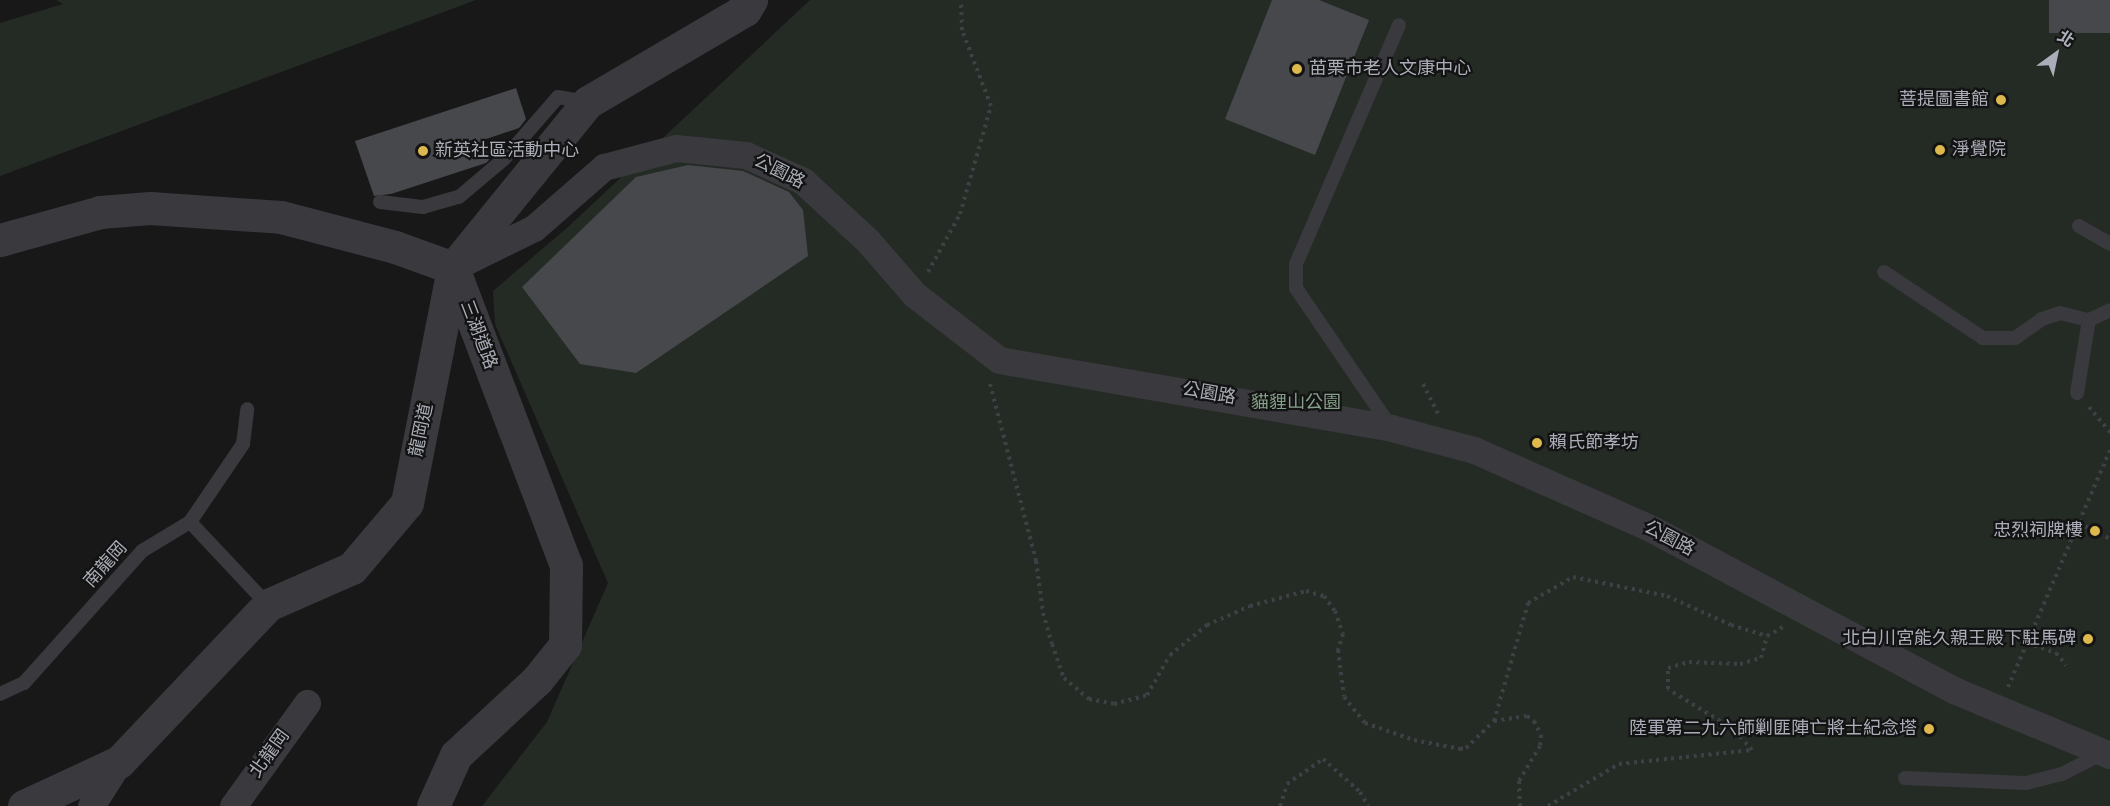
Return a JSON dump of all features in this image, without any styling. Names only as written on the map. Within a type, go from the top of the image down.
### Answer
[{"type":"street","name":"龍岡道","points":[[24,806],[119,762],[268,605],[352,568],[407,503],[453,268],[588,102],[745,10],[751,0]]},
{"type":"street","name":"公園路","points":[[453,268],[534,228],[604,167],[676,148],[746,155],[803,182],[867,240],[915,295],[999,360],[1391,428],[1474,450],[1652,529],[1806,614],[1956,692],[2107,754]]},
{"type":"street","points":[[0,240],[100,212],[150,208],[281,217],[394,247],[453,268]]},
{"type":"street","name":"三湖道路","points":[[433,806],[456,755],[537,680],[565,645],[566,566],[453,268]]},
{"type":"street","name":"北龍岡","points":[[233,806],[307,703]]},
{"type":"street","points":[[92,806],[119,762]]},
{"type":"lane","points":[[1391,428],[1296,288],[1296,264],[1399,25]]},
{"type":"lane","points":[[380,202],[423,207],[459,197],[504,159],[558,97],[588,102]]},
{"type":"lane","points":[[2079,226],[2110,244]]},
{"type":"lane","points":[[1884,272],[1983,338],[2015,338],[2042,318],[2060,313],[2089,320],[2110,310]]},
{"type":"lane","points":[[2077,393],[2089,320]]},
{"type":"lane","points":[[247,409],[243,444],[190,522],[268,605]]},
{"type":"lane","name":"南龍岡","points":[[0,694],[24,683],[142,551],[190,522]]},
{"type":"lane","points":[[1905,778],[2026,783],[2062,774],[2107,754]]},
{"type":"path","points":[[915,295],[960,214],[991,106],[962,30],[961,0]]},
{"type":"path","points":[[987,375],[1034,552],[1043,613],[1052,644],[1064,678],[1089,699],[1114,704],[1147,695],[1170,655],[1207,625],[1250,606],[1306,591],[1324,596],[1335,611],[1343,633],[1338,650],[1344,697],[1365,723],[1414,740],[1460,749],[1466,748],[1494,722],[1527,716],[1540,735],[1534,762],[1519,781],[1520,806]]},
{"type":"path","points":[[1424,384],[1438,413]]},
{"type":"path","points":[[2077,393],[2110,432]]},
{"type":"path","points":[[2004,696],[2110,450]]},
{"type":"path","points":[[2079,523],[2110,539]]},
{"type":"path","points":[[1494,722],[1508,662],[1528,603],[1573,577],[1667,596],[1731,626],[1767,636],[1806,614]]},
{"type":"path","points":[[1548,806],[1618,764],[1752,750],[1733,729],[1668,689],[1668,668],[1689,662],[1740,664],[1761,658],[1767,636]]},
{"type":"path","points":[[2027,643],[2056,653],[2066,665]]},
{"type":"path","points":[[1280,806],[1287,784],[1323,759],[1360,792],[1368,806]]},
{"type":"green space","points":[[56,0],[476,0],[0,176],[0,23],[63,4]]},
{"type":"green space","name":"貓貍山公園","points":[[810,0],[2110,0],[2110,806],[482,806],[547,722],[608,583],[495,324],[493,291],[568,227]]},
{"type":"building","name":"苗栗市老人文康中心","points":[[1272,0],[1319,0],[1369,20],[1315,155],[1225,119]]},
{"type":"building","points":[[2049,0],[2110,0],[2110,33],[2049,33]]},
{"type":"building","name":"新英社區活動中心","points":[[516,88],[526,119],[519,128],[483,140],[489,160],[486,163],[391,194],[374,196],[355,141]]},
{"type":"building","points":[[688,165],[743,171],[789,192],[803,210],[808,256],[636,373],[580,364],[522,287],[636,177]]},
{"type":"place","name":"苗栗市老人文康中心","points":[[1297,69]]},
{"type":"place","name":"菩提圖書館","points":[[2001,100]]},
{"type":"place","name":"淨覺院","points":[[1940,150]]},
{"type":"place","name":"新英社區活動中心","points":[[423,151]]},
{"type":"place","name":"賴氏節孝坊","points":[[1537,443]]},
{"type":"place","name":"忠烈祠牌樓","points":[[2095,531]]},
{"type":"place","name":"北白川宮能久親王殿下駐馬碑","points":[[2088,639]]},
{"type":"place","name":"陸軍第二九六師剿匪陣亡將士紀念塔","points":[[1929,729]]}]
